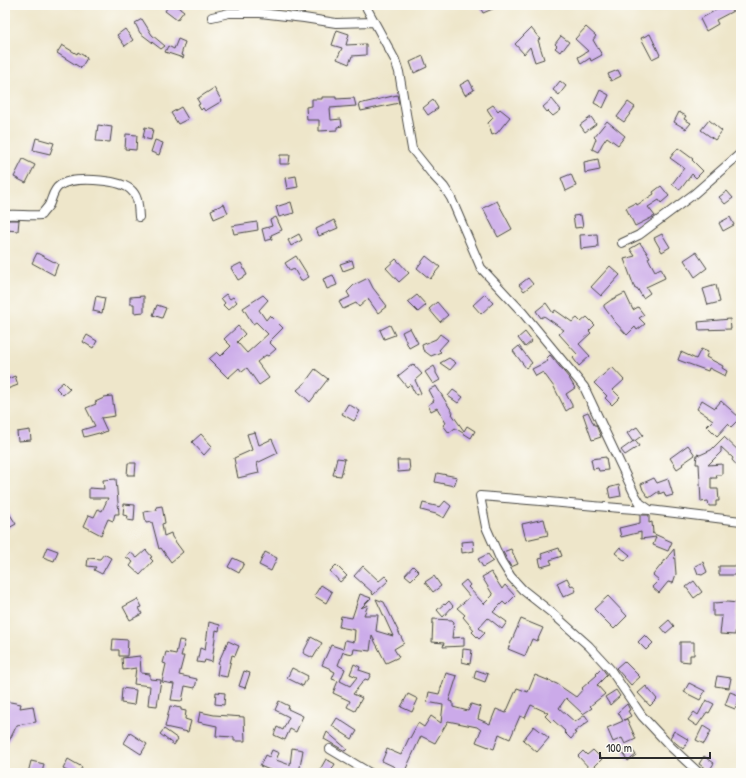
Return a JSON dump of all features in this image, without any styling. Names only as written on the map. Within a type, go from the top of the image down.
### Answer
[{"type":"street","points":[[365,5],[395,60],[399,72],[412,149],[444,187],[451,198],[481,268],[524,313],[584,387],[634,493],[640,503],[650,510]]},
{"type":"street","points":[[212,17],[229,13],[260,13],[336,23],[374,22]]},
{"type":"street","points":[[622,243],[639,235],[688,199],[741,153]]},
{"type":"street","points":[[5,215],[42,215],[48,207],[58,186],[66,182],[82,180],[112,182],[130,189],[138,200],[139,217]]},
{"type":"street","points":[[699,773],[671,747],[642,716],[610,669],[588,646],[552,613],[510,578],[486,527],[480,496],[650,510],[741,521]]},
{"type":"street","points":[[330,749],[370,773]]},
{"type":"building","points":[[169,5],[176,5],[184,11],[177,20],[165,11]]},
{"type":"building","points":[[479,5],[502,5],[483,13]]},
{"type":"building","points":[[725,5],[730,5],[733,11],[716,20],[718,24],[706,31],[700,19]]},
{"type":"building","points":[[142,19],[152,35],[165,46],[161,49],[140,33],[135,23]]},
{"type":"building","points":[[586,27],[596,36],[593,40],[602,55],[591,61],[590,58],[581,64],[578,57],[588,51],[575,39]]},
{"type":"building","points":[[531,28],[540,39],[538,40],[544,59],[535,62],[530,47],[524,54],[515,44]]},
{"type":"building","points":[[125,29],[133,40],[125,46],[117,35]]},
{"type":"building","points":[[337,30],[349,34],[346,45],[366,44],[366,55],[352,56],[349,64],[337,59],[342,48],[332,45]]},
{"type":"building","points":[[650,34],[660,55],[652,59],[641,38]]},
{"type":"building","points":[[561,36],[569,42],[560,52],[555,48],[557,46],[555,44]]},
{"type":"building","points":[[178,39],[185,42],[181,55],[184,56],[183,58],[165,52],[168,46],[174,49]]},
{"type":"building","points":[[62,45],[87,58],[81,68],[57,53]]},
{"type":"building","points":[[423,56],[427,67],[414,73],[410,62]]},
{"type":"building","points":[[618,70],[621,76],[611,81],[608,74]]},
{"type":"building","points":[[469,80],[474,90],[465,95],[460,85]]},
{"type":"building","points":[[560,81],[566,86],[559,95],[553,90]]},
{"type":"building","points":[[214,88],[222,101],[205,111],[203,108],[201,110],[197,99]]},
{"type":"building","points":[[600,90],[609,95],[603,108],[594,103]]},
{"type":"building","points":[[397,95],[399,103],[361,111],[359,104]]},
{"type":"building","points":[[322,97],[336,97],[336,99],[354,98],[356,106],[330,108],[331,120],[341,119],[342,126],[337,127],[337,130],[319,131],[319,120],[307,120],[306,107],[312,106],[312,99],[322,99]]},
{"type":"building","points":[[552,99],[561,110],[553,116],[543,107]]},
{"type":"building","points":[[433,100],[438,108],[428,115],[423,108]]},
{"type":"building","points":[[628,102],[635,107],[624,122],[617,117]]},
{"type":"building","points":[[493,105],[498,111],[500,109],[510,117],[497,133],[492,135],[488,123],[493,118],[487,109]]},
{"type":"building","points":[[181,107],[188,119],[178,124],[171,113]]},
{"type":"building","points":[[679,112],[686,116],[684,119],[691,123],[686,129],[674,122]]},
{"type":"building","points":[[591,117],[596,124],[585,132],[580,125]]},
{"type":"building","points":[[709,120],[722,131],[715,140],[701,130]]},
{"type":"building","points":[[607,121],[625,136],[618,145],[607,137],[598,152],[592,149],[596,139],[594,137]]},
{"type":"building","points":[[98,125],[112,127],[110,142],[96,141]]},
{"type":"building","points":[[145,127],[153,129],[151,140],[143,138]]},
{"type":"building","points":[[126,134],[137,135],[136,150],[125,149]]},
{"type":"building","points":[[36,138],[54,143],[50,154],[33,150]]},
{"type":"building","points":[[155,140],[163,143],[159,155],[151,152]]},
{"type":"building","points":[[678,148],[693,159],[692,160],[703,171],[696,178],[692,174],[680,190],[672,184],[684,168],[670,158]]},
{"type":"building","points":[[280,155],[290,155],[289,164],[280,164]]},
{"type":"building","points":[[23,159],[35,165],[26,183],[14,177]]},
{"type":"building","points":[[598,159],[600,170],[585,173],[584,162]]},
{"type":"building","points":[[571,174],[576,186],[566,191],[561,178]]},
{"type":"building","points":[[296,176],[298,187],[287,189],[285,178]]},
{"type":"building","points":[[661,186],[669,196],[661,203],[659,200],[648,207],[655,216],[635,226],[626,208],[636,203],[637,205],[654,194],[653,192]]},
{"type":"building","points":[[727,191],[733,198],[725,204],[719,197]]},
{"type":"building","points":[[497,201],[512,229],[498,237],[483,208]]},
{"type":"building","points":[[291,202],[294,213],[279,217],[276,207]]},
{"type":"building","points":[[224,204],[228,213],[214,219],[211,210]]},
{"type":"building","points":[[581,215],[583,227],[575,228],[573,216]]},
{"type":"building","points":[[276,217],[282,230],[271,235],[272,239],[265,241],[262,229],[272,226],[270,220]]},
{"type":"building","points":[[730,217],[734,225],[723,231],[719,223]]},
{"type":"building","points":[[6,220],[19,220],[18,231],[6,230]]},
{"type":"building","points":[[334,220],[338,228],[319,236],[316,229]]},
{"type":"building","points":[[257,222],[258,230],[234,234],[232,226]]},
{"type":"building","points":[[299,234],[302,240],[291,246],[288,240]]},
{"type":"building","points":[[597,234],[598,247],[581,249],[580,235]]},
{"type":"building","points":[[662,234],[670,247],[662,252],[654,238]]},
{"type":"building","points":[[640,243],[650,257],[648,258],[655,271],[661,268],[665,278],[646,287],[650,293],[643,298],[637,288],[635,289],[624,259],[635,256],[630,249]]},
{"type":"building","points":[[696,252],[707,268],[695,277],[684,260]]},
{"type":"building","points":[[37,253],[58,264],[54,275],[32,263]]},
{"type":"building","points":[[296,256],[309,277],[301,281],[294,269],[290,271],[285,263]]},
{"type":"building","points":[[426,256],[440,267],[430,279],[417,268]]},
{"type":"building","points":[[396,259],[409,273],[399,282],[386,268]]},
{"type":"building","points":[[352,260],[354,267],[343,271],[340,264]]},
{"type":"building","points":[[241,263],[247,275],[238,280],[231,268]]},
{"type":"building","points":[[610,266],[620,275],[601,296],[591,287]]},
{"type":"building","points":[[333,275],[337,285],[327,289],[323,279]]},
{"type":"building","points":[[368,278],[373,288],[387,306],[378,313],[368,299],[359,307],[356,303],[343,309],[339,302],[350,297],[347,292],[354,285]]},
{"type":"building","points":[[528,278],[533,284],[524,291],[519,285]]},
{"type":"building","points":[[716,285],[720,302],[708,305],[703,289]]},
{"type":"building","points":[[625,293],[633,310],[638,307],[644,315],[639,318],[645,324],[637,330],[635,327],[627,335],[604,307],[604,305],[611,300]]},
{"type":"building","points":[[226,294],[230,299],[233,297],[237,302],[228,310],[223,305],[225,303],[221,298]]},
{"type":"building","points":[[485,294],[493,303],[481,314],[473,305]]},
{"type":"building","points":[[263,295],[268,300],[259,310],[266,320],[270,315],[283,328],[269,342],[276,349],[268,356],[266,355],[257,362],[269,378],[259,385],[247,368],[242,372],[239,368],[228,378],[209,359],[217,352],[221,356],[231,346],[224,339],[238,326],[245,334],[237,342],[247,353],[268,334],[256,322],[253,324],[243,308]]},
{"type":"building","points":[[417,295],[426,305],[418,312],[408,302]]},
{"type":"building","points":[[96,296],[105,298],[102,313],[93,311]]},
{"type":"building","points":[[144,296],[144,312],[134,313],[134,304],[130,304],[130,297]]},
{"type":"building","points":[[437,302],[448,315],[440,322],[429,309]]},
{"type":"building","points":[[546,303],[553,313],[555,310],[572,322],[577,318],[581,322],[587,317],[595,325],[589,331],[591,333],[579,344],[590,356],[579,366],[573,358],[577,354],[559,334],[564,330],[544,316],[541,318],[536,311]]},
{"type":"building","points":[[157,305],[166,308],[162,318],[153,315]]},
{"type":"building","points":[[730,319],[731,329],[699,330],[698,322]]},
{"type":"building","points":[[390,325],[395,335],[384,339],[380,330]]},
{"type":"building","points":[[410,328],[418,343],[409,348],[402,332]]},
{"type":"building","points":[[525,332],[532,341],[525,347],[518,338]]},
{"type":"building","points":[[440,334],[448,340],[439,350],[441,352],[431,356],[423,350],[422,345],[436,339]]},
{"type":"building","points":[[87,335],[97,341],[93,348],[83,342]]},
{"type":"building","points":[[519,346],[532,363],[526,368],[513,351]]},
{"type":"building","points":[[701,349],[708,352],[706,357],[723,366],[722,368],[727,371],[725,376],[709,368],[708,371],[678,360],[681,352],[696,359]]},
{"type":"building","points":[[550,355],[569,378],[575,388],[566,394],[572,407],[566,411],[554,387],[543,372],[536,376],[532,369],[548,361],[546,359]]},
{"type":"building","points":[[449,358],[456,363],[450,370],[440,363]]},
{"type":"building","points":[[413,364],[422,374],[415,380],[421,393],[416,395],[410,384],[407,387],[398,376]]},
{"type":"building","points":[[434,366],[440,380],[433,384],[425,372]]},
{"type":"building","points":[[612,367],[624,380],[613,390],[620,397],[612,405],[605,398],[607,396],[594,383]]},
{"type":"building","points":[[315,369],[328,379],[310,402],[297,390],[304,384]]},
{"type":"building","points":[[15,376],[18,385],[7,389],[5,380]]},
{"type":"building","points":[[63,382],[70,389],[63,395],[56,388]]},
{"type":"building","points":[[436,386],[453,413],[452,414],[464,431],[467,426],[475,431],[471,438],[455,428],[449,433],[443,425],[446,423],[437,408],[431,411],[428,405],[434,401],[428,390]]},
{"type":"building","points":[[453,390],[463,397],[458,403],[448,396]]},
{"type":"building","points":[[112,396],[115,416],[101,418],[107,431],[84,437],[82,430],[95,426],[86,408],[96,404],[95,402],[104,397]]},
{"type":"building","points":[[702,400],[715,408],[721,401],[740,418],[731,427],[728,424],[717,436],[707,426],[713,420],[697,409]]},
{"type":"building","points":[[348,404],[360,411],[354,421],[342,414]]},
{"type":"building","points":[[588,412],[601,437],[592,440],[583,414]]},
{"type":"building","points":[[637,427],[643,435],[633,442],[627,433]]},
{"type":"building","points":[[30,430],[31,440],[18,441],[17,432]]},
{"type":"building","points":[[255,432],[259,445],[272,439],[278,453],[257,463],[259,473],[238,478],[234,458],[252,450],[247,434]]},
{"type":"building","points":[[201,434],[212,446],[204,455],[192,442]]},
{"type":"building","points":[[724,437],[741,453],[741,470],[732,460],[733,458],[721,447],[721,452],[708,465],[722,464],[722,475],[716,475],[717,478],[711,478],[711,489],[718,489],[719,501],[716,501],[716,506],[709,506],[708,501],[701,502],[699,464],[696,464],[697,454],[700,455],[711,450]]},
{"type":"building","points":[[635,440],[639,446],[625,455],[621,450]]},
{"type":"building","points":[[688,445],[695,455],[677,469],[670,458]]},
{"type":"building","points":[[606,457],[608,470],[599,471],[598,468],[593,469],[591,459]]},
{"type":"building","points":[[337,458],[345,459],[341,476],[333,475]]},
{"type":"building","points":[[397,460],[409,460],[410,471],[398,472]]},
{"type":"building","points":[[128,463],[136,463],[135,475],[127,475]]},
{"type":"building","points":[[437,473],[457,477],[454,486],[435,482]]},
{"type":"building","points":[[654,478],[657,483],[668,479],[673,495],[666,497],[664,492],[659,494],[659,491],[649,498],[643,490],[641,484]]},
{"type":"building","points":[[116,479],[119,514],[115,514],[113,521],[108,519],[101,535],[84,526],[89,515],[94,517],[98,509],[102,511],[108,498],[89,498],[89,488],[104,489],[103,480]]},
{"type":"building","points":[[619,485],[621,496],[610,498],[608,488]]},
{"type":"building","points":[[445,501],[451,506],[444,518],[421,510],[423,503],[440,507]]},
{"type":"building","points":[[124,504],[135,505],[134,521],[127,520],[128,516],[123,515]]},
{"type":"building","points":[[162,506],[165,523],[162,524],[164,536],[171,533],[172,537],[183,552],[171,562],[161,548],[159,549],[152,522],[146,523],[144,512],[157,510],[156,507]]},
{"type":"building","points":[[9,513],[16,524],[7,529],[5,525],[5,515]]},
{"type":"building","points":[[640,515],[649,515],[649,523],[652,522],[652,533],[672,542],[668,551],[653,545],[656,537],[641,539],[641,532],[621,537],[619,528],[640,523]]},
{"type":"building","points":[[544,519],[548,535],[526,540],[522,524]]},
{"type":"building","points":[[473,541],[474,551],[462,553],[461,542]]},
{"type":"building","points":[[47,547],[58,551],[54,561],[43,557]]},
{"type":"building","points":[[620,547],[630,555],[625,561],[615,553]]},
{"type":"building","points":[[559,548],[562,556],[550,560],[552,564],[541,567],[539,559],[543,558],[541,554]]},
{"type":"building","points":[[511,549],[518,564],[511,567],[503,552]]},
{"type":"building","points":[[674,549],[676,574],[673,583],[668,582],[659,593],[652,587],[659,580],[653,575]]},
{"type":"building","points":[[146,550],[152,557],[150,558],[153,561],[140,575],[130,566],[133,562],[126,557],[130,552],[137,558]]},
{"type":"building","points":[[265,552],[277,558],[271,571],[259,565]]},
{"type":"building","points":[[104,554],[111,558],[102,574],[94,570],[96,567],[87,566],[88,558],[100,559]]},
{"type":"building","points":[[488,554],[493,561],[483,567],[478,559]]},
{"type":"building","points":[[233,558],[244,563],[239,573],[228,567]]},
{"type":"building","points":[[703,562],[707,572],[702,575],[698,574],[695,566]]},
{"type":"building","points":[[336,565],[347,576],[340,582],[330,571]]},
{"type":"building","points":[[363,566],[379,581],[385,576],[389,580],[373,595],[372,592],[354,576]]},
{"type":"building","points":[[413,566],[419,572],[411,580],[405,575]]},
{"type":"building","points":[[719,566],[737,566],[736,575],[719,575]]},
{"type":"building","points":[[491,572],[502,589],[505,585],[515,596],[506,605],[503,602],[493,612],[507,622],[502,629],[488,618],[479,628],[485,633],[479,639],[472,632],[474,630],[463,617],[465,615],[457,608],[470,597],[460,585],[466,580],[470,585],[468,587],[484,604],[493,595],[482,577]]},
{"type":"building","points":[[434,576],[441,586],[433,592],[425,582]]},
{"type":"building","points":[[567,578],[571,586],[573,585],[576,591],[563,597],[557,583]]},
{"type":"building","points":[[694,581],[702,592],[694,598],[686,587]]},
{"type":"building","points":[[321,585],[332,592],[326,603],[314,596]]},
{"type":"building","points":[[360,594],[371,598],[361,608],[368,605],[364,615],[378,615],[376,631],[393,636],[376,599],[384,602],[404,643],[394,649],[399,657],[386,663],[372,636],[370,651],[354,649],[353,654],[343,652],[338,665],[345,669],[340,681],[350,686],[357,677],[350,674],[354,664],[360,667],[359,670],[371,674],[368,680],[365,679],[353,694],[362,698],[355,711],[347,707],[350,701],[333,693],[338,681],[332,679],[335,672],[322,665],[331,645],[343,649],[345,640],[354,642],[355,630],[339,627],[341,616],[352,618]]},
{"type":"building","points":[[608,596],[627,616],[614,629],[594,609]]},
{"type":"building","points":[[138,599],[142,607],[139,608],[142,614],[130,620],[123,607]]},
{"type":"building","points":[[449,601],[453,606],[443,617],[437,610]]},
{"type":"building","points":[[713,603],[738,603],[735,635],[720,634],[722,616],[713,616]]},
{"type":"building","points":[[433,619],[452,620],[454,622],[452,638],[464,637],[464,646],[443,647],[444,643],[432,642]]},
{"type":"building","points":[[521,619],[543,628],[537,641],[532,639],[525,656],[508,649]]},
{"type":"building","points":[[669,620],[674,626],[666,633],[661,627]]},
{"type":"building","points":[[209,622],[220,625],[219,631],[216,630],[212,662],[205,660],[204,663],[197,662],[200,648],[205,650]]},
{"type":"building","points":[[645,635],[653,643],[646,650],[638,642]]},
{"type":"building","points":[[311,637],[322,643],[313,658],[303,653]]},
{"type":"building","points":[[113,639],[128,640],[127,656],[119,656],[119,650],[112,650]]},
{"type":"building","points":[[179,640],[185,641],[181,656],[184,656],[179,675],[197,679],[195,688],[185,686],[182,701],[171,700],[174,684],[162,682],[166,664],[163,663],[166,652],[176,654]]},
{"type":"building","points":[[228,641],[239,646],[235,656],[232,655],[227,677],[217,675],[218,663]]},
{"type":"building","points":[[680,642],[694,642],[694,655],[690,655],[690,662],[680,661]]},
{"type":"building","points":[[463,649],[472,650],[470,664],[462,662]]},
{"type":"building","points":[[140,656],[141,673],[150,674],[150,679],[161,680],[157,706],[148,705],[150,686],[134,684],[136,668],[123,670],[122,658]]},
{"type":"building","points":[[624,661],[640,677],[631,685],[616,668]]},
{"type":"building","points":[[292,668],[308,676],[303,686],[287,678]]},
{"type":"building","points":[[602,668],[607,675],[597,685],[605,694],[590,706],[592,708],[583,714],[566,698],[559,708],[575,722],[585,715],[589,721],[574,732],[576,733],[571,739],[553,720],[551,722],[545,716],[548,713],[531,705],[525,718],[520,716],[510,739],[499,734],[494,749],[476,742],[481,730],[477,727],[448,721],[435,743],[421,736],[404,773],[392,773],[395,767],[382,761],[387,749],[401,755],[418,723],[424,727],[431,716],[441,723],[443,705],[427,702],[429,692],[439,694],[446,673],[457,676],[449,701],[453,702],[453,707],[468,711],[471,704],[481,707],[478,719],[490,724],[496,709],[506,713],[517,688],[528,692],[535,675],[557,684],[576,697],[583,689],[582,688],[597,675],[596,674]]},
{"type":"building","points":[[476,670],[488,674],[485,682],[474,678]]},
{"type":"building","points":[[244,671],[250,673],[245,688],[239,686]]},
{"type":"building","points":[[717,676],[731,678],[729,688],[715,686]]},
{"type":"building","points":[[689,683],[705,691],[700,700],[684,692]]},
{"type":"building","points":[[646,686],[657,699],[650,706],[638,693]]},
{"type":"building","points":[[122,688],[136,690],[134,705],[121,703]]},
{"type":"building","points":[[616,690],[620,696],[610,705],[605,697]]},
{"type":"building","points":[[216,692],[225,693],[224,705],[215,704]]},
{"type":"building","points":[[730,692],[741,696],[735,709],[725,705]]},
{"type":"building","points":[[408,694],[418,699],[412,712],[401,707]]},
{"type":"building","points":[[706,700],[714,704],[709,713],[707,712],[697,726],[688,720],[694,712],[698,715]]},
{"type":"building","points":[[5,701],[21,704],[20,708],[33,706],[36,722],[17,725],[5,749]]},
{"type":"building","points":[[279,701],[289,706],[288,709],[303,716],[296,732],[290,729],[285,740],[274,735],[277,727],[283,730],[289,717],[275,710]]},
{"type":"building","points":[[627,704],[630,710],[628,711],[631,716],[624,720],[627,719],[636,739],[625,744],[622,738],[613,742],[607,728],[623,721],[618,712]]},
{"type":"building","points":[[170,706],[181,708],[181,710],[186,711],[185,719],[191,721],[188,732],[165,727]]},
{"type":"building","points":[[200,712],[214,715],[244,717],[245,741],[234,741],[234,737],[216,736],[217,726],[198,722]]},
{"type":"building","points":[[337,718],[357,731],[352,739],[332,726]]},
{"type":"building","points":[[534,726],[549,738],[537,752],[523,740]]},
{"type":"building","points":[[703,726],[711,731],[704,744],[696,740]]},
{"type":"building","points":[[164,729],[178,739],[174,745],[160,734]]},
{"type":"building","points":[[674,731],[689,740],[683,749],[670,738]]},
{"type":"building","points":[[327,732],[347,749],[345,751],[324,739]]},
{"type":"building","points":[[130,733],[147,744],[141,754],[124,743]]},
{"type":"building","points":[[630,747],[636,755],[628,761],[622,752]]},
{"type":"building","points":[[292,748],[303,750],[299,773],[277,773],[260,766],[265,755],[269,757],[272,750],[279,753],[276,760],[290,765]]},
{"type":"building","points":[[593,750],[602,759],[591,770],[578,756],[583,751],[587,755]]},
{"type":"building","points":[[704,756],[714,763],[709,771],[699,764]]},
{"type":"building","points":[[68,759],[82,767],[79,773],[71,773],[63,769]]},
{"type":"building","points":[[326,759],[335,764],[330,773],[318,773]]},
{"type":"building","points":[[31,761],[44,764],[42,773],[28,773]]}]
